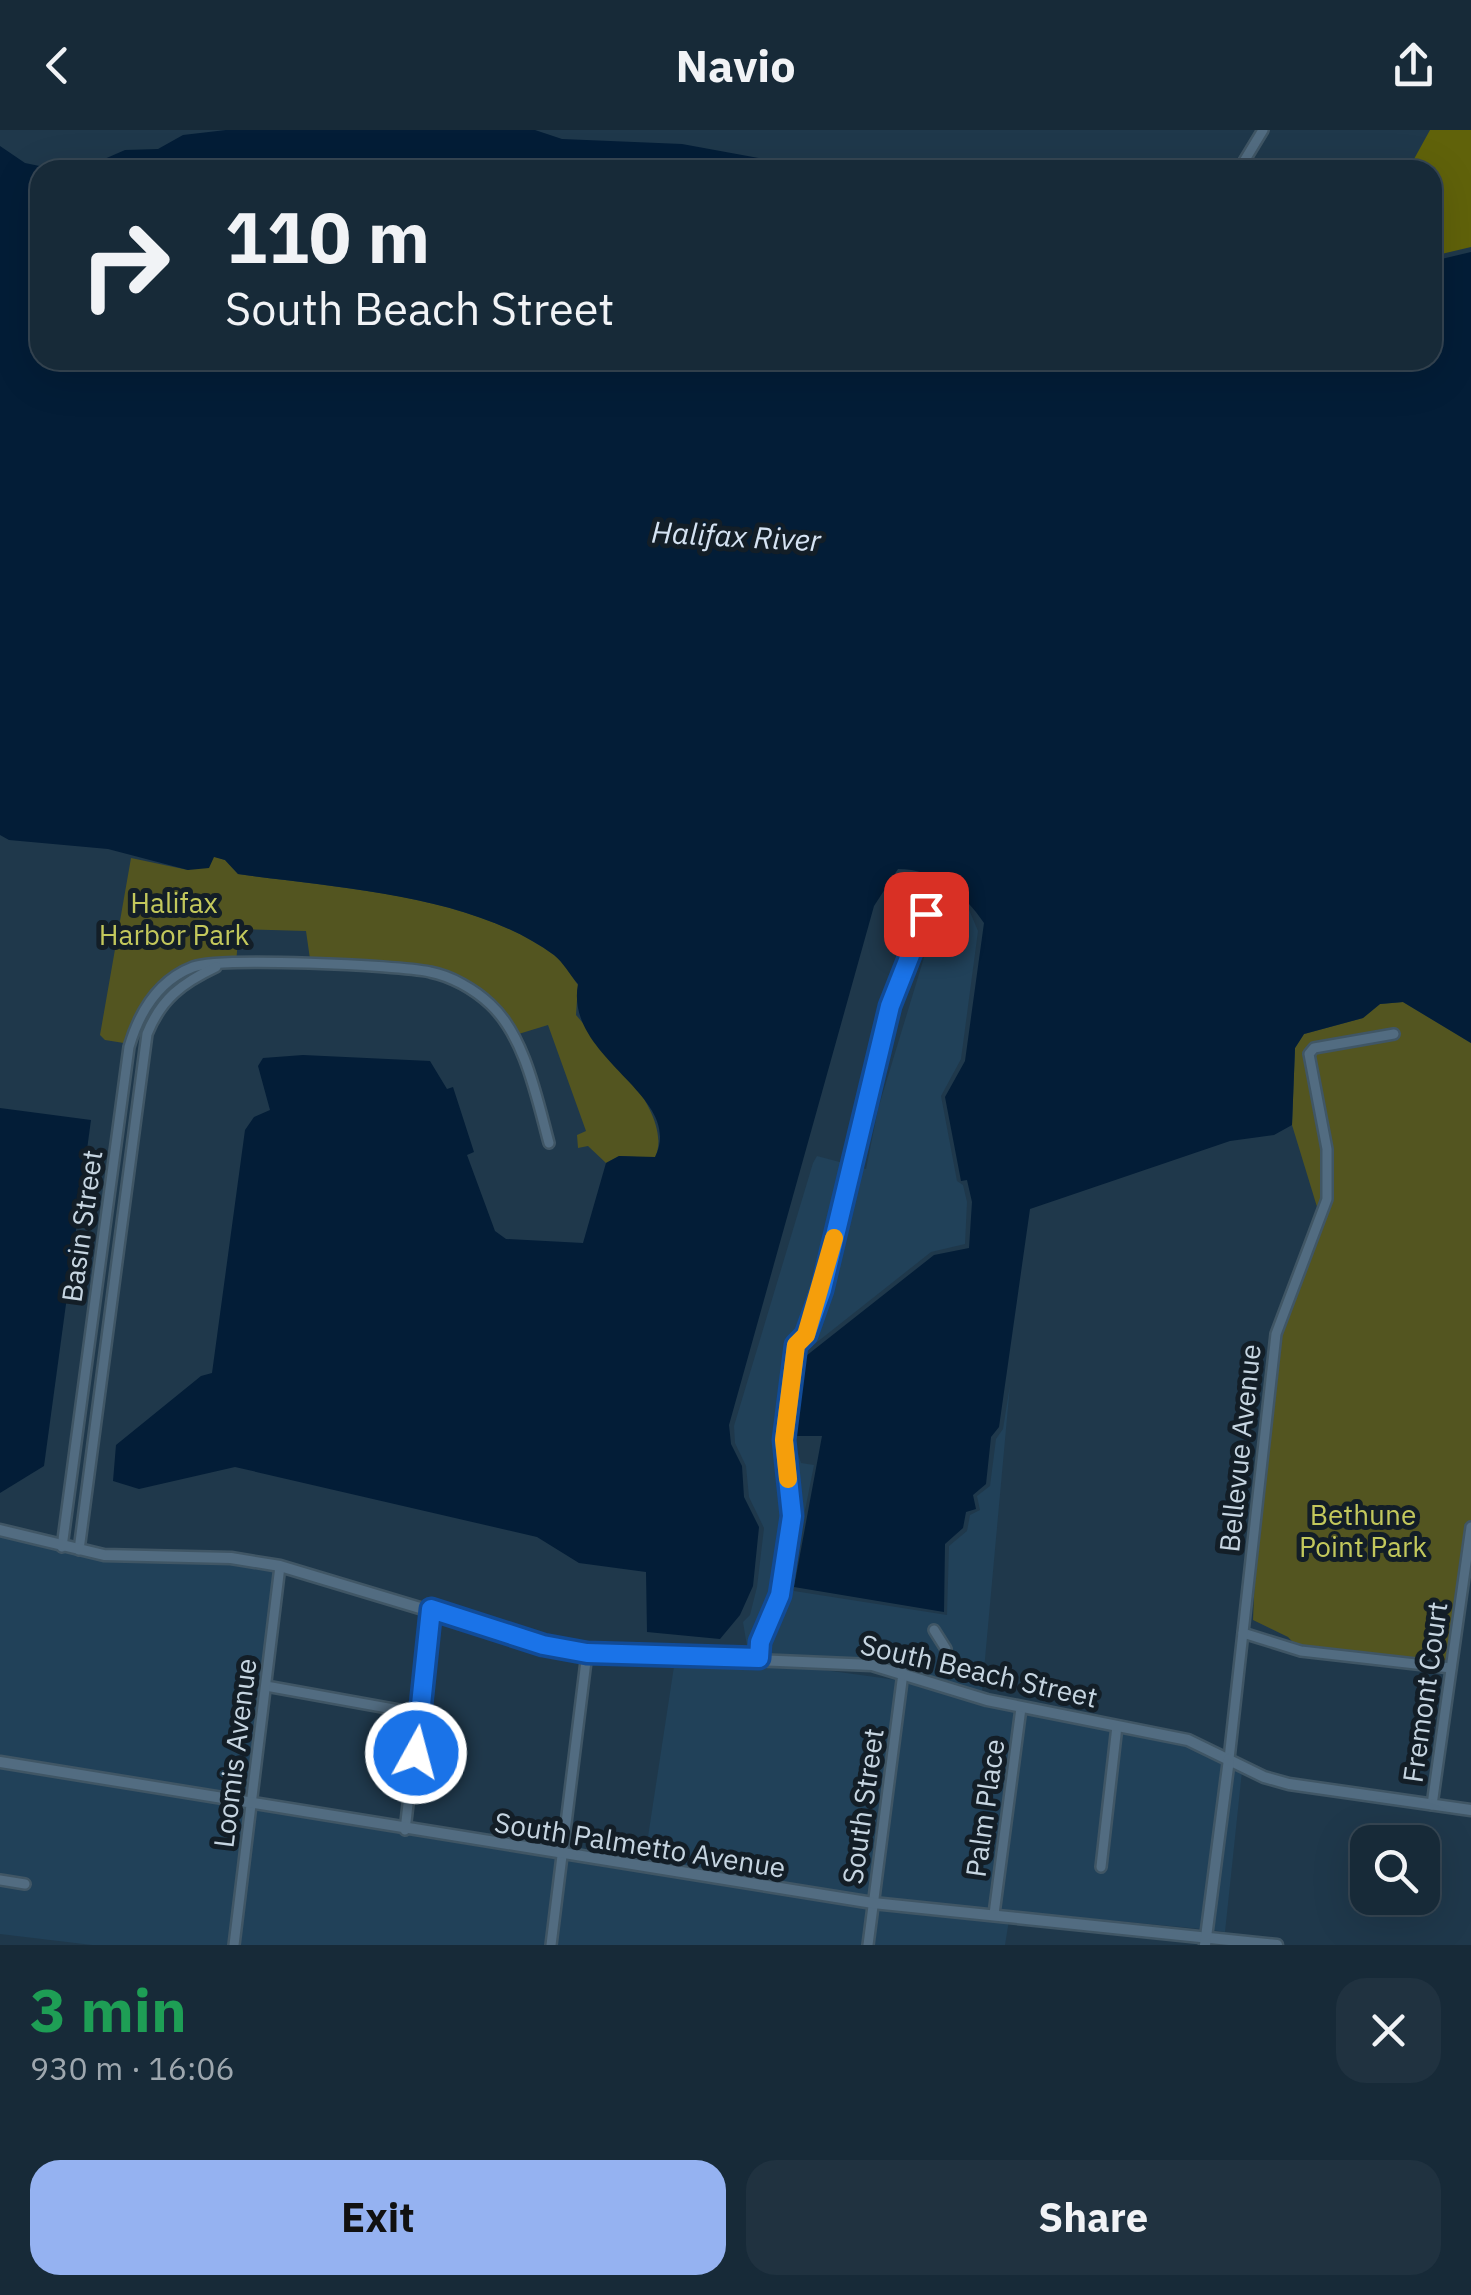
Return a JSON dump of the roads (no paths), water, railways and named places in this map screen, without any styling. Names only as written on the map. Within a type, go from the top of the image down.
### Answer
[{"type":"street","points":[[1244,160],[1263,130]]},
{"type":"street","points":[[759,1658],[760,1642],[780,1595],[792,1516],[784,1440],[796,1345],[806,1335],[822,1290],[890,1006],[916,940],[928,927]]},
{"type":"street","name":"Basin Street","points":[[80,1550],[144,1050],[164,1001],[179,986],[223,964]]},
{"type":"street","name":"Basin Street","points":[[62,1547],[129,1048],[136,1024],[154,994],[195,966],[429,972],[465,986],[492,1005],[507,1024],[549,1143]]},
{"type":"street","name":"Bellevue Avenue","points":[[1205,1940],[1276,1334],[1327,1199],[1327,1149],[1309,1054],[1314,1048],[1394,1034]]},
{"type":"street","points":[[129,1048],[144,1050]]},
{"type":"street","points":[[118,1132],[132,1132]]},
{"type":"street","points":[[106,1218],[121,1219]]},
{"type":"street","points":[[99,1272],[114,1274]]},
{"type":"street","points":[[83,1392],[99,1394]]},
{"type":"street","name":"Fremont Court","points":[[1432,1805],[1471,1527]]},
{"type":"street","name":"South Beach Street","points":[[0,1530],[80,1550],[231,1558],[280,1566],[543,1645],[587,1653],[872,1664],[1022,1708],[1188,1740],[1264,1778],[1471,1810]]},
{"type":"street","name":"Loomis Avenue","points":[[234,1945],[280,1566]]},
{"type":"street","points":[[405,1831],[431,1609]]},
{"type":"street","points":[[934,1630],[946,1649]]},
{"type":"street","points":[[1243,1632],[1301,1651],[1451,1668]]},
{"type":"street","points":[[551,1945],[587,1653]]},
{"type":"street","name":"South Street","points":[[868,1945],[903,1674]]},
{"type":"street","points":[[266,1686],[421,1714]]},
{"type":"street","name":"Palm Place","points":[[994,1914],[1022,1708]]},
{"type":"street","points":[[1101,1867],[1116,1726]]},
{"type":"street","name":"South Palmetto Avenue","points":[[0,1762],[405,1831],[873,1903],[1277,1945]]},
{"type":"street","points":[[0,1880],[24,1884]]},
{"type":"water","points":[[226,130],[535,130],[562,139],[682,144],[769,160],[102,160],[125,150],[158,149],[183,135]]},
{"type":"water","name":"Halifax River","points":[[0,146],[30,164],[30,370],[1442,370],[1442,259],[1471,252],[1471,1043],[1403,1002],[1380,1004],[1363,1018],[1304,1034],[1295,1048],[1292,1125],[1274,1135],[1230,1141],[1030,1209],[999,1427],[991,1437],[986,1484],[973,1495],[976,1509],[966,1512],[963,1528],[945,1544],[944,1612],[794,1587],[822,1436],[796,1436],[806,1356],[934,1255],[969,1248],[972,1202],[967,1180],[961,1181],[945,1097],[965,1061],[984,923],[947,885],[911,870],[898,869],[874,906],[729,1425],[731,1444],[742,1466],[744,1497],[759,1527],[753,1586],[740,1615],[720,1639],[647,1632],[646,1572],[579,1563],[537,1537],[235,1467],[139,1489],[113,1481],[116,1445],[201,1376],[212,1373],[245,1130],[254,1117],[270,1110],[258,1066],[263,1058],[303,1055],[430,1061],[447,1089],[453,1087],[474,1152],[467,1155],[495,1231],[506,1239],[583,1243],[606,1163],[619,1156],[655,1157],[660,1135],[654,1114],[641,1095],[588,1034],[579,1010],[578,984],[554,955],[520,935],[443,906],[402,897],[238,874],[225,860],[214,857],[209,868],[188,870],[108,849],[9,840],[0,835]]},
{"type":"water","points":[[0,1108],[91,1120],[44,1466],[0,1493]]},
{"type":"park label","name":"Halifax Harbor Park","points":[[174,919]]},
{"type":"park label","name":"Bethune Point Park","points":[[1363,1531]]}]
